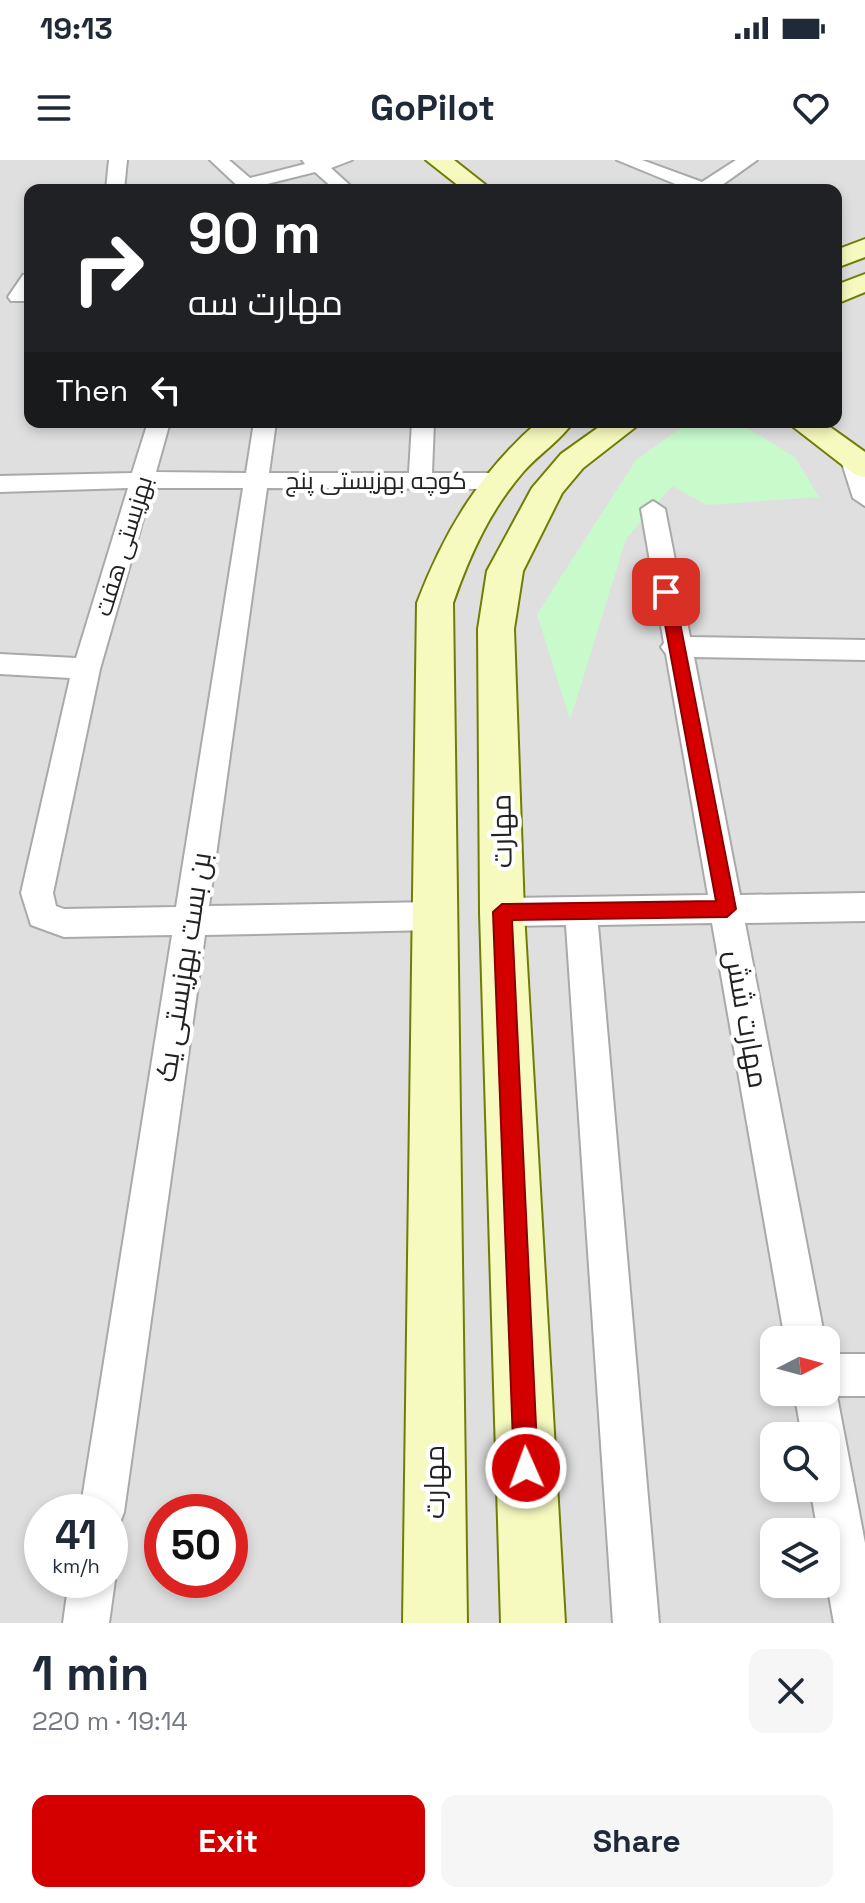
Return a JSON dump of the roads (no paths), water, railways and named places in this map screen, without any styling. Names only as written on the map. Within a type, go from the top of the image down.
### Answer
[{"type":"main road","points":[[438,160],[472,184]]},
{"type":"main road","points":[[842,257],[865,247]]},
{"type":"main road","points":[[842,293],[865,282]]},
{"type":"main road","name":"مهارت","points":[[435,1623],[435,603],[450,558],[473,511],[495,481],[551,428]]},
{"type":"main road","name":"مهارت","points":[[533,1623],[502,912],[496,629],[505,571],[548,488],[572,461],[618,428]]},
{"type":"main road","points":[[811,428],[858,462]]},
{"type":"main road","points":[[434,916],[502,912]]},
{"type":"street","points":[[116,184],[118,160]]},
{"type":"street","points":[[219,160],[246,184]]},
{"type":"street","points":[[257,184],[314,163],[343,160]]},
{"type":"street","points":[[626,160],[691,184]]},
{"type":"street","points":[[712,184],[748,160]]},
{"type":"street","points":[[314,163],[339,184]]},
{"type":"street","name":"بهزیستی هفت","points":[[157,428],[86,669],[37,893],[42,915],[64,923],[191,922]]},
{"type":"street","name":"بن بست بهزیستی یک","points":[[105,1494],[264,428]]},
{"type":"street","points":[[420,480],[423,428]]},
{"type":"street","points":[[858,462],[865,498]]},
{"type":"street","name":"کوچه بهزیستی پنج","points":[[0,484],[257,479],[495,481]]},
{"type":"street","name":"مهارت شش","points":[[653,509],[675,647],[727,909],[802,1326]]},
{"type":"street","points":[[675,647],[865,650]]},
{"type":"street","points":[[0,664],[86,669]]},
{"type":"street","points":[[502,912],[865,907]]},
{"type":"street","points":[[581,911],[636,1623]]},
{"type":"street","points":[[191,922],[434,916]]},
{"type":"street","points":[[840,1375],[865,1375]]},
{"type":"street","points":[[835,1502],[857,1623]]},
{"type":"street","points":[[86,1623],[89,1598]]}]
